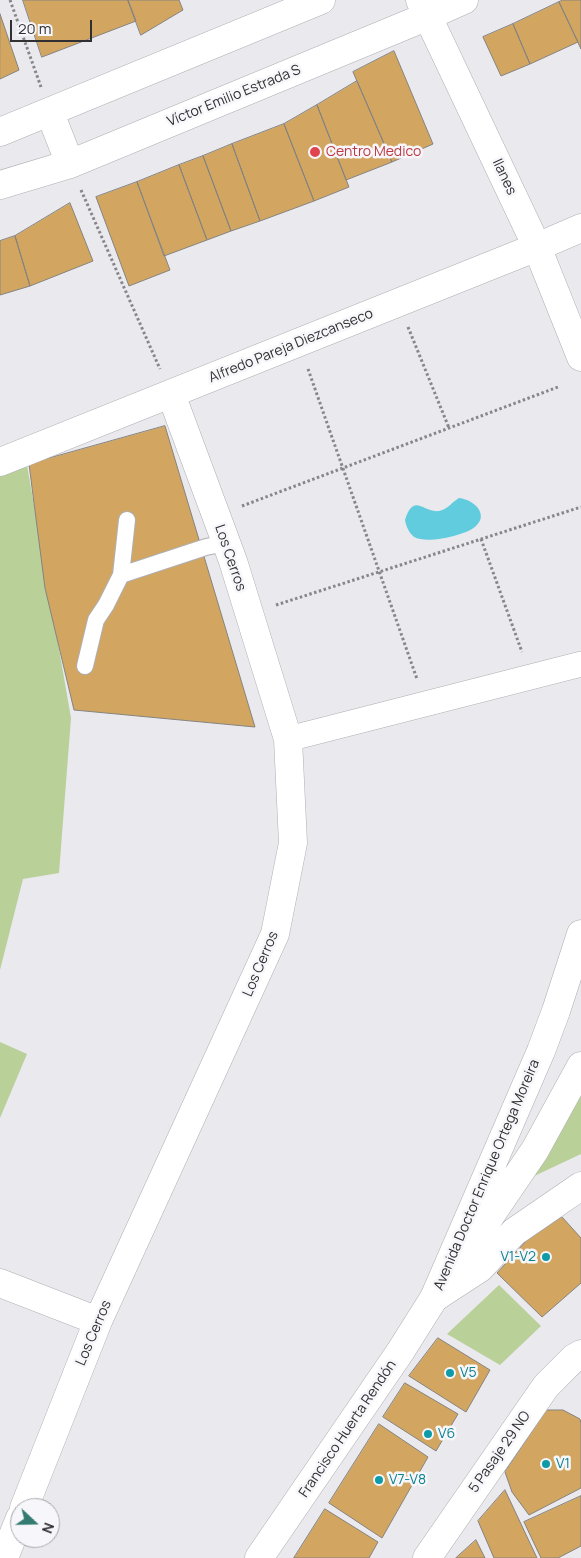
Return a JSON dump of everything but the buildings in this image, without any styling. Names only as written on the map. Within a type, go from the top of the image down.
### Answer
[{"type":"street","points":[[0,132],[50,113],[320,0]]},
{"type":"street","name":"Víctor Emilio Estrada S","points":[[0,185],[70,164],[424,8],[464,0]]},
{"type":"street","name":"Ilanes","points":[[424,8],[537,247],[581,357]]},
{"type":"street","points":[[50,113],[70,164]]},
{"type":"street","name":"Alfredo Pareja Diezcanseco","points":[[0,462],[399,303],[581,228]]},
{"type":"street","name":"Los Cerros","points":[[28,1498],[98,1321],[275,934],[293,844],[288,739],[226,543],[171,394]]},
{"type":"street","points":[[288,739],[581,664]]},
{"type":"street","name":"Avenida Doctor Enrique Ortega Moreira","points":[[434,1298],[576,964],[581,934]]},
{"type":"street","name":"Avenida Doctor Enrique Ortega Moreira","points":[[434,1298],[535,1150],[581,1066]]},
{"type":"street","points":[[434,1298],[480,1268],[514,1232],[581,1186]]},
{"type":"street","points":[[0,1283],[98,1321]]},
{"type":"street","name":"Francisco Huerta Rendón","points":[[259,1558],[400,1352],[434,1298]]},
{"type":"street","name":"5 Pasaje 29 NO","points":[[427,1558],[546,1386],[579,1363]]},
{"type":"street","points":[[4,1558],[10,1543]]},
{"type":"lane","points":[[85,666],[96,620],[121,576],[128,520]]},
{"type":"lane","points":[[121,576],[206,547],[226,543]]},
{"type":"path","points":[[10,0],[50,113]]},
{"type":"path","points":[[70,164],[171,394]]},
{"type":"path","points":[[399,303],[449,428]]},
{"type":"path","points":[[299,343],[426,703]]},
{"type":"path","points":[[216,516],[558,387]]},
{"type":"path","points":[[249,614],[581,507]]},
{"type":"path","points":[[481,539],[531,677]]},
{"type":"green space","points":[[27,465],[71,718],[59,873],[23,879],[0,970],[0,474]]},
{"type":"green space","points":[[0,1042],[27,1054],[0,1118]]},
{"type":"green space","points":[[581,1091],[581,1154],[530,1178]]},
{"type":"green space","points":[[499,1285],[541,1326],[500,1365],[447,1334]]},
{"type":"water","points":[[459,498],[471,502],[481,514],[478,524],[472,529],[452,536],[427,540],[414,537],[411,534],[405,520],[412,507],[415,505],[439,511],[447,508]]},
{"type":"place","name":"Centro Medico","points":[[315,152]]},
{"type":"place","name":"V1-V2","points":[[546,1257]]},
{"type":"place","name":"V5","points":[[450,1373]]},
{"type":"place","name":"V6","points":[[428,1434]]},
{"type":"place","name":"V1","points":[[546,1464]]},
{"type":"place","name":"V7-V8","points":[[379,1480]]}]
